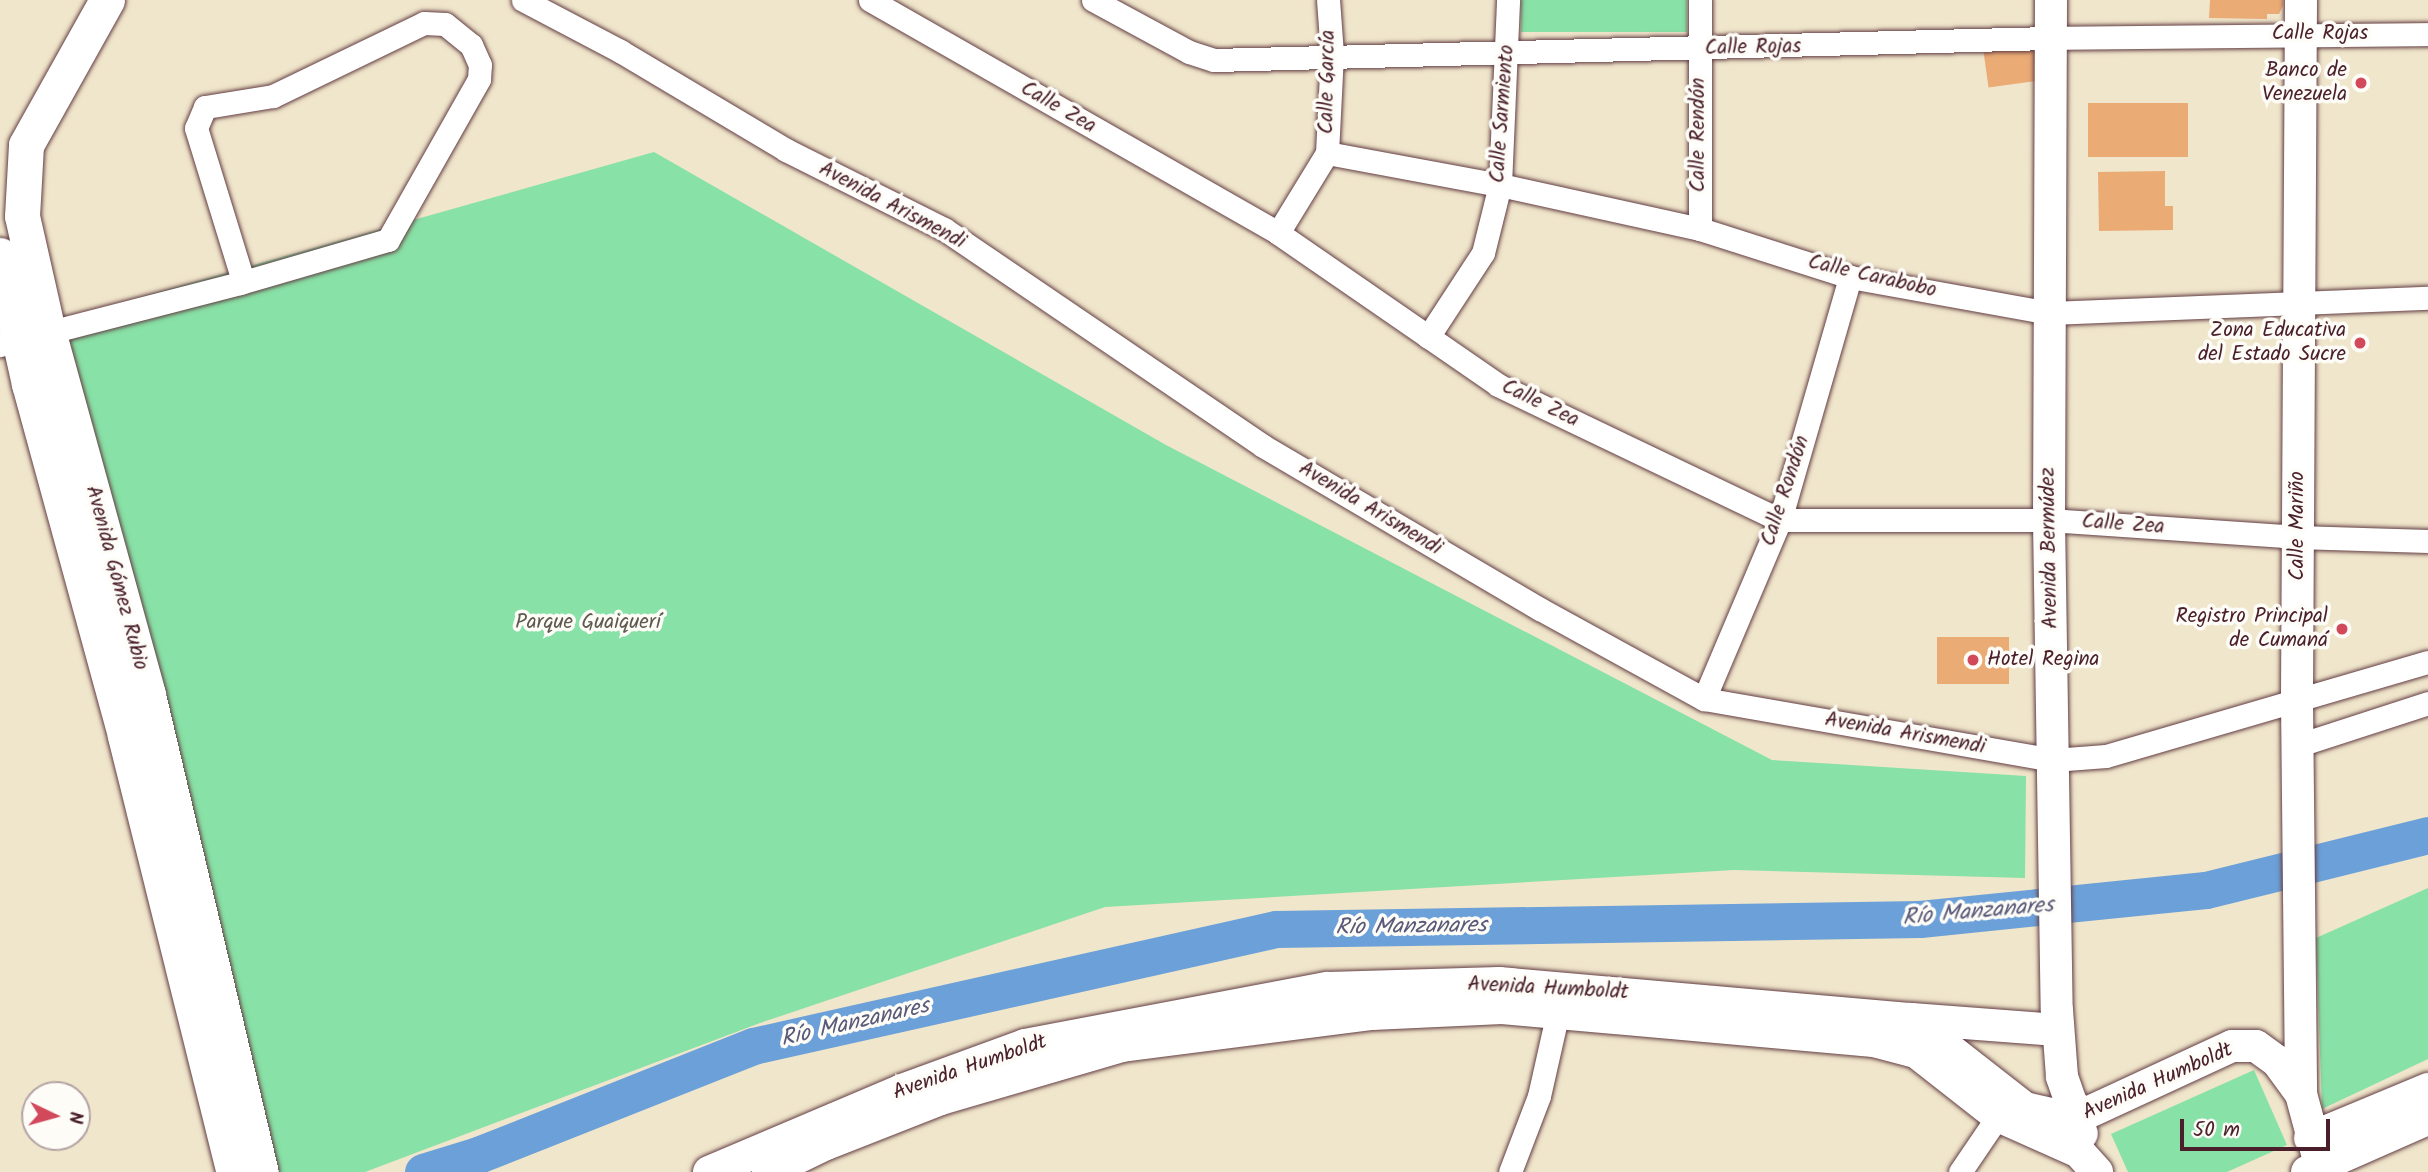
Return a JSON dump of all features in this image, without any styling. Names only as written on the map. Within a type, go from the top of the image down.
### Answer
[{"type":"main road","points":[[0,147],[84,0]]},
{"type":"main road","name":"Avenida Gómez Rubio","points":[[22,339],[22,164],[33,128],[107,0]]},
{"type":"main road","name":"Avenida Bermúdez","points":[[2051,0],[2049,520],[2058,1020],[2062,1077],[2074,1119],[2100,1172]]},
{"type":"main road","name":"Calle Mariño","points":[[2301,0],[2297,537],[2301,1094]]},
{"type":"main road","name":"Avenida Gómez Rubio","points":[[0,254],[22,339],[148,695],[246,1166]]},
{"type":"main road","name":"Avenida Humboldt","points":[[709,1172],[902,1090],[1025,1045],[1328,988],[1499,983],[1911,1019],[2025,1108],[2074,1119],[2232,1046],[2256,1046],[2277,1061],[2301,1094],[2317,1171],[2428,1119]]},
{"type":"main road","name":"Avenida Humboldt","points":[[768,1172],[826,1144],[941,1099],[1122,1046],[1372,1014],[1502,1008],[1874,1041],[1916,1052],[1998,1116],[2079,1153],[2100,1172]]},
{"type":"main road","points":[[1911,1019],[2058,1020]]},
{"type":"main road","points":[[2310,1138],[2428,1088]]},
{"type":"street","name":"Avenida Arismendi","points":[[523,0],[620,51],[786,150],[944,229],[1263,446],[1540,609],[1704,699],[2053,760],[2106,756],[2428,662]]},
{"type":"street","name":"Calle Zea","points":[[870,0],[1278,233],[1498,385],[1780,520],[2049,520],[2297,537],[2428,541]]},
{"type":"street","name":"Calle Rojas","points":[[1093,0],[1189,52],[1214,60],[1332,54],[1507,56],[2052,38],[2301,33],[2428,34]]},
{"type":"street","name":"Calle García","points":[[1278,233],[1327,153],[1332,54],[1328,0]]},
{"type":"street","name":"Calle Sarmiento","points":[[1428,337],[1483,253],[1500,185],[1508,0]]},
{"type":"street","name":"Calle Rendón","points":[[1700,0],[1700,229]]},
{"type":"street","points":[[22,339],[243,281],[388,240],[479,79],[480,65],[471,45],[445,24],[424,23],[273,96],[205,107],[197,128],[243,281]]},
{"type":"street","name":"Calle Carabobo","points":[[1327,153],[1500,185],[1700,229],[1850,277],[2050,313],[2428,298]]},
{"type":"street","name":"Calle Rondón","points":[[1704,699],[1780,520],[1850,277]]},
{"type":"street","points":[[2299,745],[2428,703]]},
{"type":"street","points":[[1510,1172],[1539,1096],[1558,1012]]},
{"type":"street","points":[[1960,1172],[1998,1116]]},
{"type":"green space","points":[[1521,0],[1687,0],[1687,32],[1521,32]]},
{"type":"green space","name":"Parque Guaiquerí","points":[[654,152],[1166,445],[1772,760],[2026,776],[2025,878],[1734,870],[1105,907],[760,1023],[365,1172],[273,1172],[59,320]]},
{"type":"green space","points":[[2428,888],[2428,1059],[2322,1109],[2316,938]]},
{"type":"green space","points":[[2254,1070],[2287,1145],[2227,1172],[2128,1172],[2111,1134]]},
{"type":"building","points":[[2210,0],[2283,0],[2283,6],[2279,14],[2267,14],[2267,19],[2209,18]]},
{"type":"building","points":[[2040,44],[2045,80],[1989,88],[1984,52]]},
{"type":"building","points":[[2088,103],[2188,103],[2188,157],[2088,157]]},
{"type":"building","points":[[2165,171],[2165,206],[2173,206],[2173,230],[2099,231],[2098,172]]},
{"type":"building","name":"Hotel Regina","points":[[1937,637],[2009,637],[2009,684],[1937,684]]},
{"type":"waterway","name":"Río Manzanares","points":[[423,1172],[478,1155],[753,1046],[1276,929],[1920,919],[2206,890],[2428,835]]},
{"type":"place","name":"Banco de Venezuela","points":[[2361,83]]},
{"type":"place","name":"Zona Educativa del Estado Sucre","points":[[2360,343]]},
{"type":"place","name":"Registro Principal de Cumaná","points":[[2342,629]]},
{"type":"place","name":"Hotel Regina","points":[[1973,660]]}]
